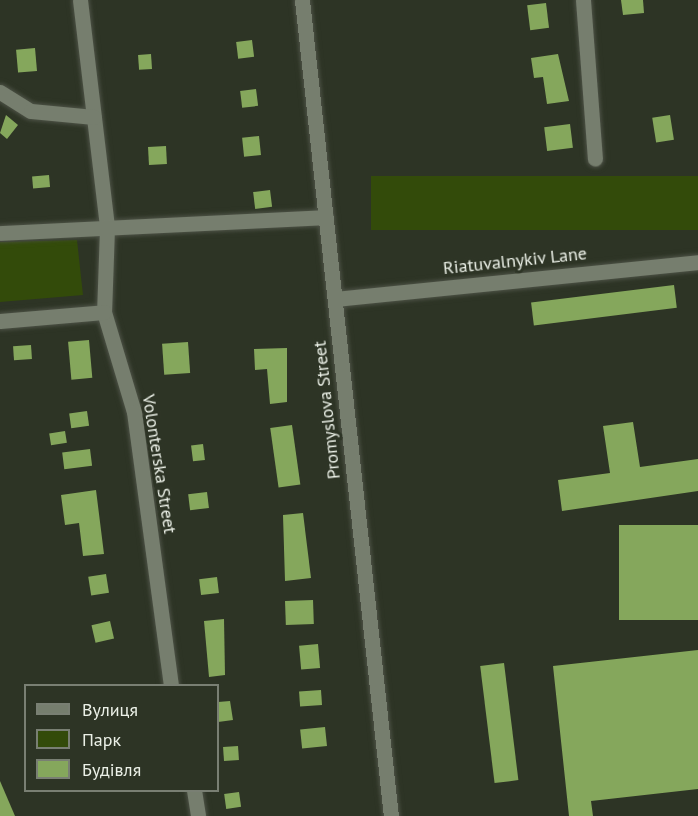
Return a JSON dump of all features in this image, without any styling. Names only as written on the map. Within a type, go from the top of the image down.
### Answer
[{"type":"street","name":"Volonterska Street","points":[[80,0],[107,228],[104,312],[134,412],[171,684]]},
{"type":"street","name":"Promyslova Street","points":[[302,0],[391,816]]},
{"type":"street","points":[[583,0],[595,159]]},
{"type":"street","points":[[0,92],[31,111],[94,117]]},
{"type":"street","points":[[0,233],[326,217]]},
{"type":"street","name":"Riatuvalnykiv Lane","points":[[335,299],[698,262]]},
{"type":"street","points":[[0,321],[104,312]]},
{"type":"street","points":[[194,792],[198,816]]},
{"type":"green space","points":[[371,176],[698,176],[698,230],[371,230]]},
{"type":"green space","points":[[77,240],[83,295],[0,302],[0,242]]},
{"type":"building","points":[[621,0],[643,0],[644,13],[623,15]]},
{"type":"building","points":[[546,3],[549,28],[530,30],[527,5]]},
{"type":"building","points":[[252,40],[254,57],[238,59],[236,42]]},
{"type":"building","points":[[35,48],[37,71],[18,73],[16,50]]},
{"type":"building","points":[[151,54],[152,69],[139,70],[138,55]]},
{"type":"building","points":[[558,54],[569,101],[547,104],[543,77],[534,78],[531,58]]},
{"type":"building","points":[[256,89],[258,106],[242,108],[240,91]]},
{"type":"building","points":[[6,115],[18,125],[7,139],[0,133]]},
{"type":"building","points":[[670,115],[674,140],[656,143],[652,118]]},
{"type":"building","points":[[570,124],[573,148],[547,151],[544,127]]},
{"type":"building","points":[[259,136],[261,155],[244,157],[242,138]]},
{"type":"building","points":[[166,146],[167,164],[149,165],[148,147]]},
{"type":"building","points":[[49,175],[50,187],[33,188],[32,176]]},
{"type":"building","points":[[270,190],[272,207],[255,209],[253,192]]},
{"type":"building","points":[[674,285],[677,308],[534,325],[531,303]]},
{"type":"building","points":[[89,340],[92,378],[71,380],[68,342]]},
{"type":"building","points":[[188,342],[190,373],[164,375],[162,344]]},
{"type":"building","points":[[31,345],[32,359],[14,360],[13,346]]},
{"type":"building","points":[[287,348],[287,402],[270,404],[267,369],[255,370],[254,349]]},
{"type":"building","points":[[87,411],[89,426],[71,428],[69,414]]},
{"type":"building","points":[[633,422],[640,467],[698,459],[698,491],[562,511],[558,480],[610,473],[603,426]]},
{"type":"building","points":[[292,425],[300,484],[279,487],[270,428]]},
{"type":"building","points":[[65,431],[67,443],[51,445],[49,434]]},
{"type":"building","points":[[203,444],[205,460],[193,461],[191,445]]},
{"type":"building","points":[[90,449],[92,466],[64,469],[62,452]]},
{"type":"building","points":[[96,490],[104,554],[83,556],[79,523],[65,525],[61,495]]},
{"type":"building","points":[[207,492],[209,508],[190,510],[188,494]]},
{"type":"building","points":[[303,513],[311,578],[285,581],[283,515]]},
{"type":"building","points":[[619,525],[698,525],[698,620],[619,620]]},
{"type":"building","points":[[106,574],[109,593],[91,596],[88,577]]},
{"type":"building","points":[[217,577],[219,593],[201,595],[199,579]]},
{"type":"building","points":[[313,600],[314,624],[286,625],[285,601]]},
{"type":"building","points":[[224,619],[225,675],[209,677],[204,621]]},
{"type":"building","points":[[110,621],[114,639],[96,643],[91,625]]},
{"type":"building","points":[[318,644],[320,668],[301,670],[299,646]]},
{"type":"building","points":[[698,650],[698,789],[591,801],[593,816],[569,816],[553,666]]},
{"type":"building","points":[[504,663],[518,780],[495,783],[480,666]]},
{"type":"building","points":[[321,690],[322,705],[300,706],[299,692]]},
{"type":"building","points":[[230,701],[233,720],[219,722],[219,702]]},
{"type":"building","points":[[325,727],[327,746],[302,749],[300,730]]},
{"type":"building","points":[[238,746],[239,760],[224,761],[223,747]]},
{"type":"building","points":[[0,781],[15,816],[0,816]]},
{"type":"building","points":[[239,792],[241,807],[226,809],[224,794]]}]
